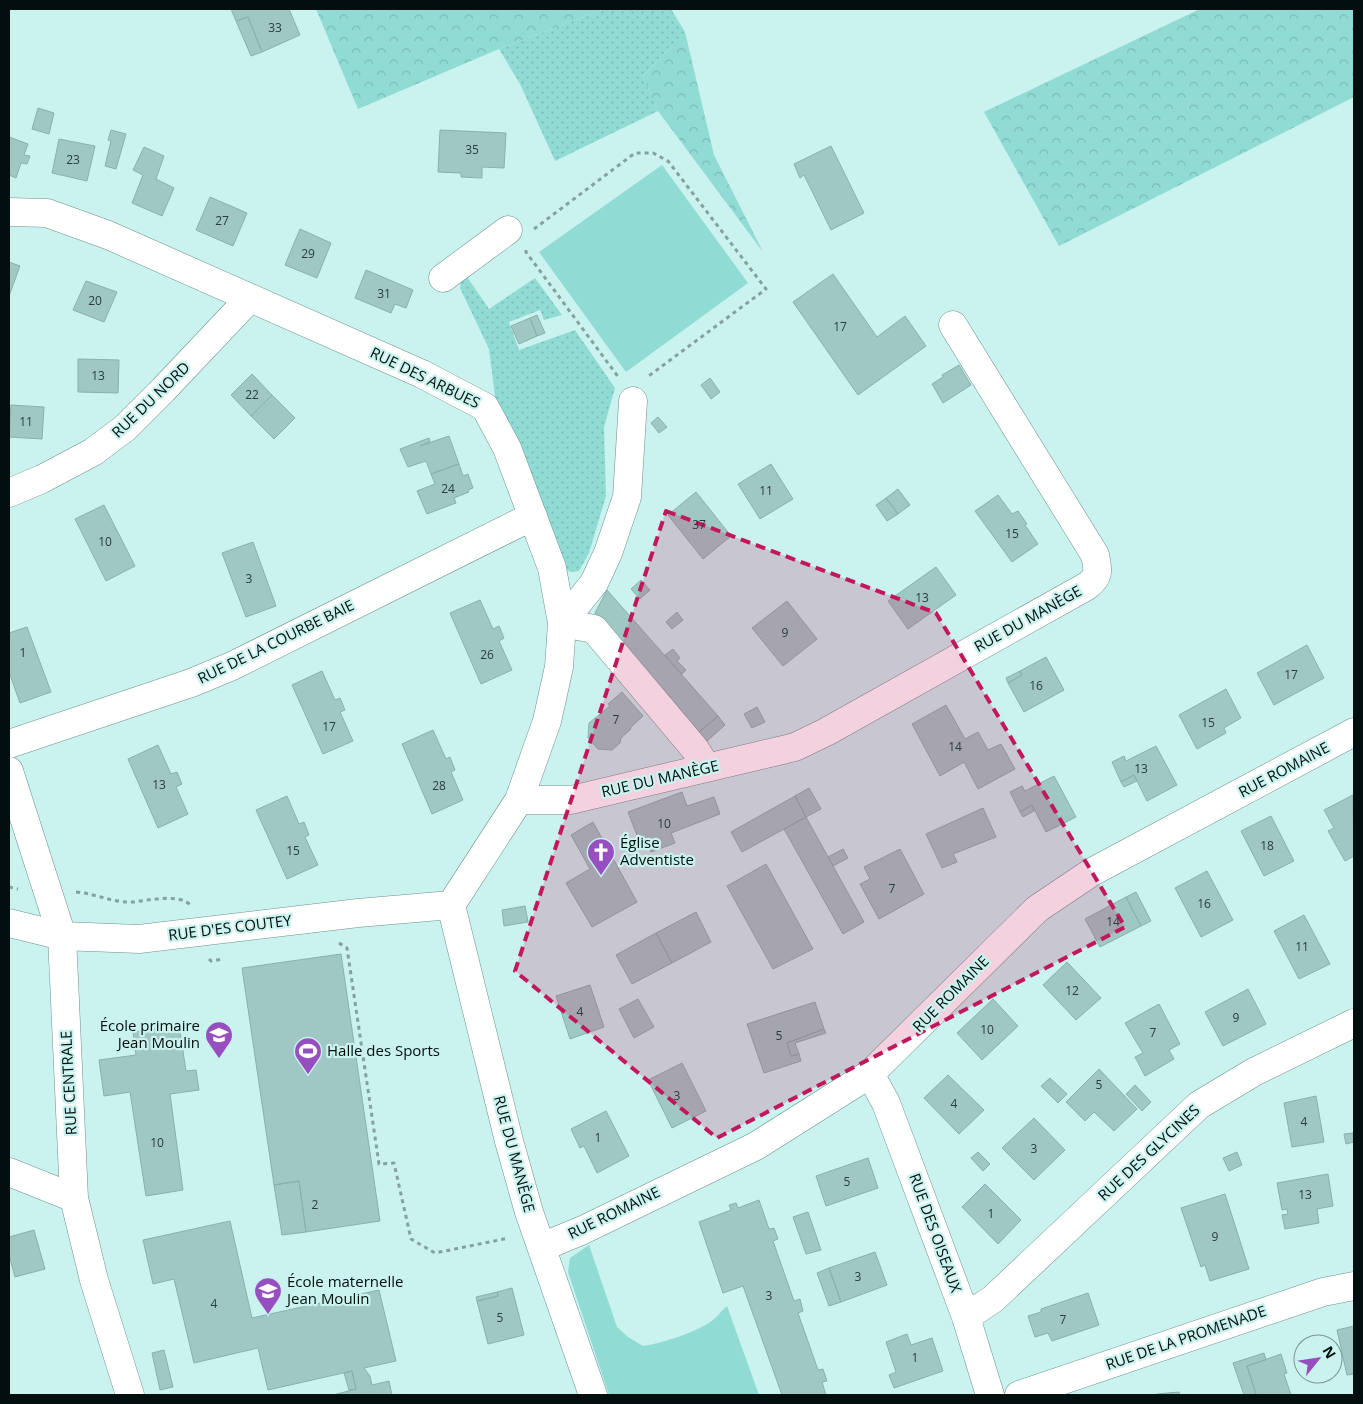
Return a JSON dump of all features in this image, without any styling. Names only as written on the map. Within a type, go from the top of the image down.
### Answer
[{"type":"street","name":"RUE DES ARBUES","points":[[9,212],[48,213],[108,235],[422,374],[485,407],[507,448],[552,568],[562,623],[559,667],[547,721],[519,800]]},
{"type":"street","points":[[443,278],[517,232]]},
{"type":"street","name":"RUE DU NORD","points":[[9,493],[42,479],[93,452],[125,428],[250,298]]},
{"type":"street","name":"RUE DU MANÈGE","points":[[519,800],[571,800],[795,747],[826,732],[1094,580],[1098,570],[1095,555],[953,325]]},
{"type":"street","points":[[634,393],[626,497],[608,553],[594,584],[562,623],[594,629],[695,749],[707,768]]},
{"type":"street","name":"RUE DE LA COURBE BAIE","points":[[9,744],[191,683],[232,666],[533,516]]},
{"type":"street","name":"RUE ROMAINE","points":[[542,1247],[582,1230],[756,1146],[870,1074],[1037,909],[1092,872],[1354,732]]},
{"type":"street","name":"RUE CENTRALE","points":[[9,771],[62,936],[74,1198],[94,1280],[130,1395]]},
{"type":"street","points":[[451,905],[519,800]]},
{"type":"street","name":"RUE DU MANÈGE","points":[[451,905],[509,1141],[529,1212],[593,1395]]},
{"type":"street","name":"RUE D'ES COUTEY","points":[[9,923],[62,936],[139,939],[358,913],[451,905]]},
{"type":"street","name":"RUE DES GLYCINES","points":[[966,1317],[993,1299],[1199,1105],[1254,1072],[1354,1022]]},
{"type":"street","name":"RUE DES OISEAUX","points":[[870,1074],[886,1103],[966,1317],[990,1395]]},
{"type":"street","points":[[9,1172],[74,1198]]},
{"type":"street","name":"RUE DE LA PROMENADE","points":[[1019,1395],[1323,1292],[1354,1286]]},
{"type":"path","points":[[635,153],[653,153],[668,161],[766,289],[634,393],[619,378],[526,252],[517,232],[635,153]]},
{"type":"path","points":[[348,953],[379,1164],[394,1163],[411,1239],[435,1252],[508,1238],[514,1241]]},
{"type":"highlighted area","points":[[666,511],[936,613],[1125,927],[717,1138],[515,971]]},
{"type":"green space","points":[[316,9],[604,9],[499,49],[358,109]]},
{"type":"green space","points":[[604,9],[671,9],[685,32],[643,76],[658,111],[555,161],[520,84],[499,49]]},
{"type":"green space","points":[[1200,9],[1354,9],[1354,97],[1059,246],[984,112]]},
{"type":"green space","points":[[685,32],[714,155],[763,252],[658,111],[643,76]]},
{"type":"green space","points":[[662,165],[748,283],[626,372],[539,252]]},
{"type":"green space","points":[[465,274],[489,309],[535,278],[562,315],[544,320],[540,310],[509,322],[519,350],[575,330],[615,388],[604,427],[606,496],[589,553],[579,571],[572,572],[563,569],[496,404],[489,349],[460,288],[461,280]]},
{"type":"green space","points":[[589,1245],[617,1327],[628,1337],[643,1346],[690,1333],[713,1320],[727,1306],[759,1395],[609,1395],[568,1272],[570,1258]]},
{"type":"building","points":[[231,9],[289,9],[300,35],[262,52],[248,17],[236,21]]},
{"type":"building","points":[[248,17],[262,52],[251,56],[236,21]]},
{"type":"building","points":[[38,108],[54,113],[49,134],[32,129]]},
{"type":"building","points":[[111,130],[126,134],[116,169],[105,166],[111,141],[108,140]]},
{"type":"building","points":[[440,130],[506,133],[504,168],[482,167],[482,178],[461,177],[461,173],[438,172]]},
{"type":"building","points":[[9,137],[28,144],[24,155],[30,156],[27,164],[21,163],[16,178],[9,175]]},
{"type":"building","points":[[59,139],[95,146],[87,181],[52,173]]},
{"type":"building","points":[[831,146],[864,213],[831,230],[804,175],[800,178],[794,164]]},
{"type":"building","points":[[144,147],[164,156],[156,179],[174,188],[162,216],[132,203],[143,175],[133,170]]},
{"type":"building","points":[[210,197],[247,213],[233,246],[196,230]]},
{"type":"building","points":[[300,229],[331,243],[317,278],[285,265]]},
{"type":"building","points":[[9,262],[20,266],[9,296]]},
{"type":"building","points":[[366,270],[413,290],[406,308],[395,304],[391,313],[355,298]]},
{"type":"building","points":[[833,274],[877,337],[905,316],[926,346],[858,395],[793,302]]},
{"type":"building","points":[[86,281],[117,292],[104,322],[73,310]]},
{"type":"building","points":[[537,315],[545,333],[537,336],[530,318]]},
{"type":"building","points":[[530,318],[537,336],[519,344],[511,326]]},
{"type":"building","points":[[78,359],[119,360],[118,393],[78,392]]},
{"type":"building","points":[[959,365],[971,385],[943,403],[932,384],[943,377],[942,375]]},
{"type":"building","points":[[252,374],[272,395],[251,416],[231,395]]},
{"type":"building","points":[[710,378],[720,392],[711,399],[701,385]]},
{"type":"building","points":[[272,395],[295,418],[274,439],[251,416]]},
{"type":"building","points":[[11,405],[44,407],[42,439],[9,437]]},
{"type":"building","points":[[658,417],[667,427],[659,433],[651,423]]},
{"type":"building","points":[[449,436],[459,464],[431,474],[426,461],[408,467],[400,449],[429,438],[430,442],[420,446]]},
{"type":"building","points":[[459,464],[463,476],[468,474],[473,488],[468,490],[469,492],[454,498],[456,503],[427,514],[417,491],[435,484],[431,474]]},
{"type":"building","points":[[771,464],[793,499],[760,519],[738,484]]},
{"type":"building","points":[[898,489],[910,505],[898,514],[886,498]]},
{"type":"building","points":[[696,492],[731,536],[703,559],[668,515]]},
{"type":"building","points":[[998,495],[1012,514],[1018,511],[1038,544],[1012,562],[975,511]]},
{"type":"building","points":[[886,498],[898,514],[887,521],[876,505]]},
{"type":"building","points":[[104,505],[135,566],[106,581],[75,519]]},
{"type":"building","points":[[253,542],[276,606],[246,617],[222,553]]},
{"type":"building","points":[[936,567],[956,595],[908,629],[888,601]]},
{"type":"building","points":[[641,580],[650,590],[640,599],[631,589]]},
{"type":"building","points":[[607,590],[718,716],[699,732],[595,613]]},
{"type":"building","points":[[480,600],[493,629],[499,626],[504,638],[499,641],[512,670],[481,684],[450,613]]},
{"type":"building","points":[[787,601],[817,639],[783,666],[752,628]]},
{"type":"building","points":[[677,612],[683,620],[672,629],[666,622]]},
{"type":"building","points":[[27,627],[51,692],[20,703],[9,672],[9,633]]},
{"type":"building","points":[[1307,645],[1324,678],[1274,705],[1257,673]]},
{"type":"building","points":[[673,649],[680,658],[677,661],[686,670],[682,674],[665,655]]},
{"type":"building","points":[[1046,657],[1064,690],[1024,712],[1008,683],[1022,675],[1020,671]]},
{"type":"building","points":[[322,671],[335,700],[340,698],[345,710],[340,712],[353,741],[323,754],[292,685]]},
{"type":"building","points":[[1020,671],[1022,675],[1008,683],[1006,678]]},
{"type":"building","points":[[1226,689],[1241,718],[1224,728],[1226,733],[1197,749],[1179,715]]},
{"type":"building","points":[[622,692],[643,716],[630,728],[621,738],[620,743],[612,750],[598,749],[588,738],[589,723],[610,706],[608,704]]},
{"type":"building","points":[[946,705],[965,739],[978,732],[988,750],[1001,744],[1015,769],[978,789],[964,762],[940,776],[912,724]]},
{"type":"building","points":[[757,707],[765,722],[752,728],[744,714]]},
{"type":"building","points":[[718,716],[725,725],[707,741],[699,732]]},
{"type":"building","points":[[433,730],[446,759],[450,757],[455,770],[451,772],[463,800],[432,814],[402,744]]},
{"type":"building","points":[[158,745],[171,774],[177,772],[182,784],[176,787],[188,814],[158,828],[128,759]]},
{"type":"building","points":[[1156,746],[1177,785],[1147,801],[1134,775],[1121,782],[1112,762],[1124,756],[1126,761]]},
{"type":"building","points":[[1134,775],[1137,781],[1124,787],[1121,782]]},
{"type":"building","points":[[1054,776],[1076,817],[1046,832],[1032,805],[1020,812],[1010,792],[1022,786],[1025,791]]},
{"type":"building","points":[[809,788],[821,809],[806,817],[795,796]]},
{"type":"building","points":[[682,792],[687,806],[714,797],[720,814],[671,833],[675,843],[651,852],[647,843],[641,846],[628,812]]},
{"type":"building","points":[[1353,795],[1354,856],[1345,861],[1328,831],[1334,828],[1324,810]]},
{"type":"building","points":[[287,796],[299,824],[304,822],[309,835],[305,837],[318,865],[287,879],[256,810]]},
{"type":"building","points":[[795,796],[806,817],[742,852],[731,832]]},
{"type":"building","points":[[1032,805],[1034,811],[1023,817],[1020,812]]},
{"type":"building","points":[[983,808],[996,837],[953,854],[957,862],[942,868],[926,834]]},
{"type":"building","points":[[1271,816],[1294,861],[1264,876],[1241,831]]},
{"type":"building","points":[[806,817],[864,922],[843,934],[784,829]]},
{"type":"building","name":"Église Adventiste","points":[[593,822],[637,902],[592,927],[566,883],[590,869],[571,835]]},
{"type":"building","points":[[843,849],[848,858],[833,866],[828,857]]},
{"type":"building","points":[[900,849],[924,894],[879,919],[860,884],[870,879],[864,867]]},
{"type":"building","points":[[766,864],[813,949],[773,969],[727,886]]},
{"type":"building","points":[[1207,871],[1233,920],[1201,937],[1175,888]]},
{"type":"building","points":[[1136,892],[1151,921],[1141,926],[1126,897]]},
{"type":"building","points":[[1126,897],[1141,926],[1100,947],[1085,919]]},
{"type":"building","points":[[525,906],[528,922],[504,926],[502,910]]},
{"type":"building","points":[[696,912],[711,942],[672,963],[656,933]]},
{"type":"building","points":[[1304,915],[1330,964],[1299,979],[1274,931]]},
{"type":"building","points":[[656,933],[672,963],[632,984],[616,955]]},
{"type":"building","name":"Halle des Sports","points":[[341,954],[380,1221],[306,1232],[299,1181],[274,1185],[242,968]]},
{"type":"building","points":[[1067,962],[1101,998],[1076,1020],[1043,985]]},
{"type":"building","points":[[590,985],[604,1027],[570,1039],[556,996]]},
{"type":"building","points":[[1248,989],[1266,1024],[1223,1046],[1205,1012]]},
{"type":"building","points":[[638,999],[654,1027],[634,1038],[619,1009]]},
{"type":"building","points":[[993,999],[1018,1026],[982,1060],[957,1033]]},
{"type":"building","points":[[815,1002],[824,1029],[787,1043],[791,1056],[799,1054],[801,1061],[764,1073],[747,1024]]},
{"type":"building","points":[[1159,1004],[1180,1044],[1169,1050],[1174,1059],[1145,1076],[1135,1057],[1143,1053],[1125,1023]]},
{"type":"building","points":[[179,1025],[186,1071],[196,1070],[199,1090],[170,1094],[183,1190],[146,1196],[130,1092],[104,1096],[99,1060],[136,1055],[133,1032]]},
{"type":"building","points":[[824,1029],[826,1033],[795,1043],[799,1054],[791,1056],[787,1043]]},
{"type":"building","points":[[682,1063],[706,1111],[672,1128],[648,1080]]},
{"type":"building","points":[[1099,1069],[1137,1109],[1114,1131],[1094,1112],[1085,1121],[1066,1102]]},
{"type":"building","points":[[948,1075],[984,1110],[959,1134],[924,1098]]},
{"type":"building","points":[[1050,1078],[1067,1094],[1058,1103],[1041,1086]]},
{"type":"building","points":[[1135,1085],[1151,1102],[1142,1111],[1126,1094]]},
{"type":"building","points":[[1316,1096],[1324,1142],[1292,1147],[1284,1103]]},
{"type":"building","points":[[606,1111],[629,1156],[597,1173],[584,1146],[580,1148],[571,1129]]},
{"type":"building","points":[[1034,1118],[1065,1150],[1034,1180],[1002,1148]]},
{"type":"building","points":[[1353,1133],[1354,1142],[1346,1144],[1344,1134]]},
{"type":"building","points":[[978,1152],[990,1164],[983,1171],[971,1158]]},
{"type":"building","points":[[1237,1152],[1242,1165],[1229,1171],[1223,1158]]},
{"type":"building","points":[[868,1158],[878,1188],[826,1206],[816,1176]]},
{"type":"building","points":[[1328,1174],[1333,1206],[1317,1209],[1319,1223],[1285,1229],[1282,1215],[1288,1214],[1287,1209],[1282,1210],[1277,1183]]},
{"type":"building","points":[[299,1181],[306,1232],[282,1235],[274,1185]]},
{"type":"building","points":[[985,1184],[1021,1220],[998,1244],[962,1207]]},
{"type":"building","points":[[1225,1194],[1249,1269],[1210,1281],[1205,1265],[1201,1267],[1181,1208]]},
{"type":"building","points":[[759,1200],[769,1229],[774,1228],[778,1239],[773,1241],[794,1301],[800,1299],[803,1311],[798,1313],[818,1370],[823,1369],[827,1381],[822,1382],[826,1395],[782,1395],[743,1286],[723,1293],[699,1222],[731,1210],[729,1205],[736,1203],[738,1208]]},
{"type":"building","points":[[808,1212],[821,1250],[806,1254],[793,1217]]},
{"type":"building","points":[[230,1221],[252,1318],[379,1290],[396,1361],[364,1368],[370,1376],[372,1385],[389,1381],[392,1395],[333,1395],[356,1389],[352,1371],[268,1390],[258,1348],[194,1363],[174,1279],[153,1284],[143,1240]]},
{"type":"building","points":[[34,1230],[45,1269],[15,1277],[9,1255],[9,1237]]},
{"type":"building","points":[[875,1252],[887,1285],[841,1302],[829,1268]]},
{"type":"building","points":[[829,1268],[841,1302],[829,1306],[817,1273]]},
{"type":"building","points":[[512,1288],[524,1335],[488,1344],[477,1301],[498,1296],[497,1292]]},
{"type":"building","points":[[497,1292],[498,1296],[477,1301],[476,1297]]},
{"type":"building","points":[[1088,1293],[1099,1325],[1052,1341],[1048,1333],[1035,1337],[1028,1316],[1041,1312],[1041,1309]]},
{"type":"building","points":[[1354,1326],[1354,1374],[1347,1375],[1343,1357],[1343,1334],[1338,1334],[1337,1330]]},
{"type":"building","points":[[907,1334],[911,1345],[932,1338],[943,1371],[894,1388],[889,1375],[896,1372],[886,1342]]},
{"type":"building","points":[[164,1350],[173,1387],[160,1390],[152,1353]]},
{"type":"building","points":[[1264,1353],[1266,1360],[1247,1366],[1256,1394],[1244,1395],[1233,1363]]},
{"type":"building","points":[[1281,1354],[1287,1373],[1284,1374],[1291,1395],[1254,1395],[1256,1394],[1247,1366]]},
{"type":"building","points":[[352,1371],[356,1389],[349,1390],[344,1373]]},
{"type":"building","points":[[1179,1392],[1180,1395],[1156,1395],[1157,1394]]},
{"type":"place","name":"Église Adventiste","points":[[601,876]]},
{"type":"place","name":"École primaire Jean Moulin","points":[[219,1059]]},
{"type":"place","name":"Halle des Sports","points":[[308,1075]]},
{"type":"place","name":"École maternelle Jean Moulin","points":[[268,1315]]}]
